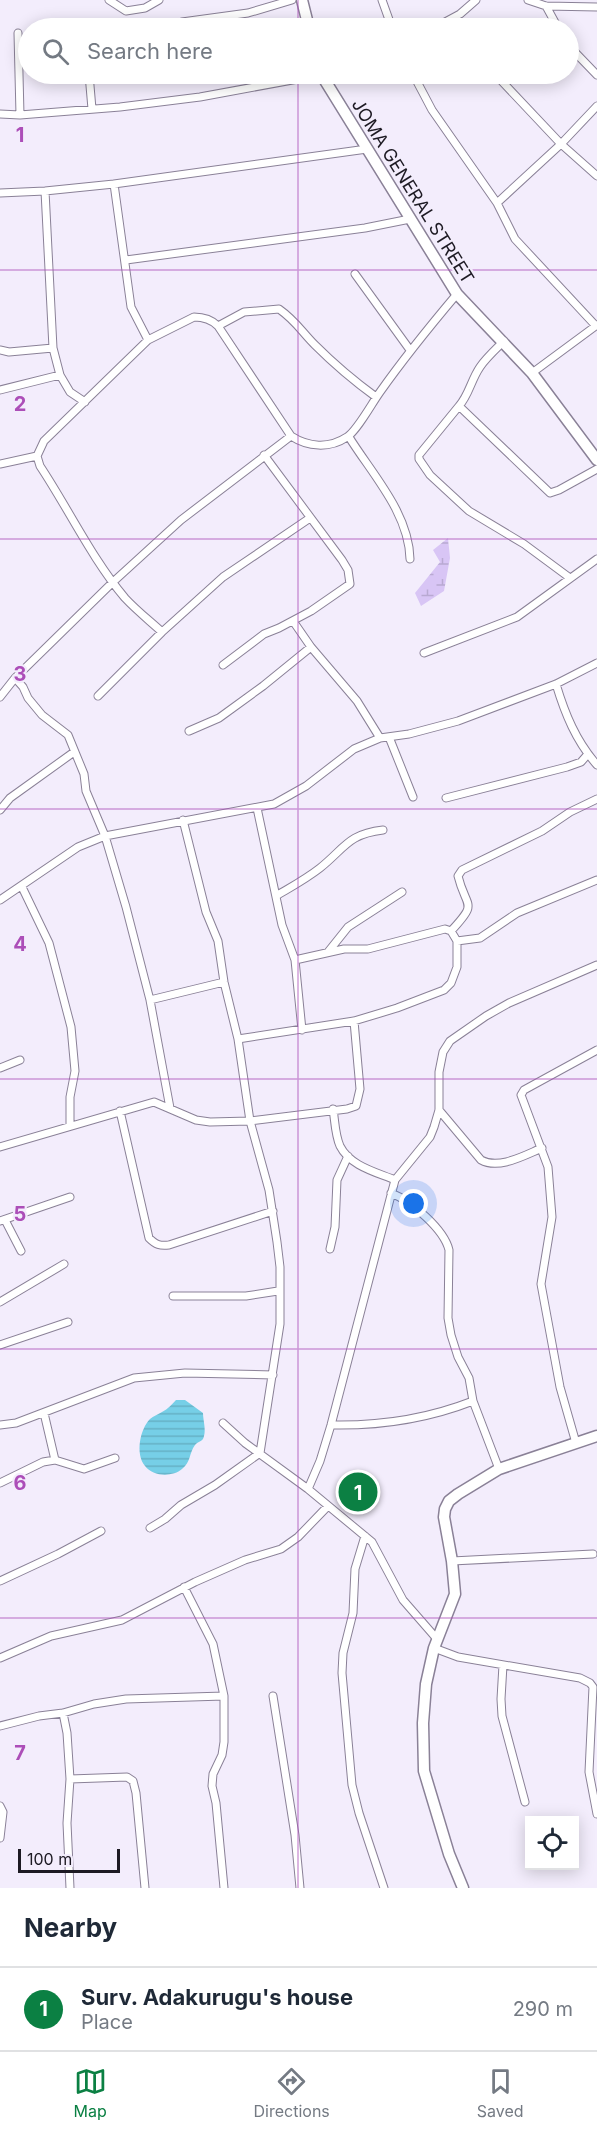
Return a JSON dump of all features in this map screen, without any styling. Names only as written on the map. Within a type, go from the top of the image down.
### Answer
[{"type":"street","points":[[109,0],[126,11],[145,8],[159,0]]},
{"type":"street","points":[[211,18],[248,13],[291,0]]},
{"type":"street","points":[[302,0],[306,18]]},
{"type":"street","points":[[382,0],[388,18]]},
{"type":"street","points":[[457,18],[476,0]]},
{"type":"street","points":[[528,0],[546,6],[597,8]]},
{"type":"street","points":[[546,6],[553,18]]},
{"type":"street","points":[[579,56],[597,75]]},
{"type":"street","points":[[19,84],[20,115]]},
{"type":"street","points":[[90,84],[92,110]]},
{"type":"street","points":[[0,114],[20,115],[92,110],[200,97],[270,84]]},
{"type":"street","name":"JOMA GENERAL STREET","points":[[329,84],[457,294],[532,373],[597,460]]},
{"type":"street","points":[[418,84],[432,110],[497,203],[515,239],[597,326],[532,373]]},
{"type":"street","points":[[504,84],[561,144],[597,176]]},
{"type":"street","points":[[497,203],[561,144],[597,106]]},
{"type":"street","points":[[0,193],[114,184],[367,149]]},
{"type":"street","points":[[114,184],[131,307],[148,340]]},
{"type":"street","points":[[45,191],[52,348],[60,375],[70,392],[85,402]]},
{"type":"street","points":[[126,260],[365,228],[410,219]]},
{"type":"street","points":[[355,274],[410,350]]},
{"type":"street","points":[[162,632],[126,599],[113,582],[40,466],[37,456],[44,441],[148,340],[194,317],[202,317],[213,321],[218,326],[291,436],[300,442],[316,446],[328,445],[349,437],[410,350],[457,294]]},
{"type":"street","points":[[218,326],[244,312],[279,309],[292,318],[312,342],[341,370],[376,397]]},
{"type":"street","points":[[504,341],[481,365],[471,383],[466,399],[419,454],[419,459],[430,475],[469,511],[524,544],[570,578]]},
{"type":"street","points":[[0,350],[9,352],[52,348]]},
{"type":"street","points":[[0,390],[60,375]]},
{"type":"street","points":[[459,406],[550,493],[554,493],[597,469]]},
{"type":"street","points":[[0,697],[15,678],[113,582],[181,520],[291,436]]},
{"type":"street","points":[[349,437],[379,481],[402,522],[410,549],[410,559]]},
{"type":"street","points":[[222,665],[264,634],[293,621],[350,584],[351,578],[345,565],[264,455]]},
{"type":"street","points":[[0,465],[37,456]]},
{"type":"street","points":[[98,696],[162,632],[224,577],[310,518]]},
{"type":"street","points":[[424,653],[517,617],[597,559]]},
{"type":"street","points":[[293,621],[310,647],[357,701],[380,738]]},
{"type":"street","points":[[189,731],[219,718],[263,686],[310,647]]},
{"type":"street","points":[[0,900],[78,847],[105,836],[257,808],[287,798],[354,749],[380,738],[409,734],[458,722],[556,684],[597,663]]},
{"type":"street","points":[[15,678],[42,715],[68,735],[84,774],[86,791],[105,836],[150,999],[170,1108]]},
{"type":"street","points":[[556,684],[575,734],[597,765]]},
{"type":"street","points":[[389,737],[413,797]]},
{"type":"street","points":[[0,810],[10,798],[74,752]]},
{"type":"street","points":[[446,798],[567,767],[581,762],[588,754]]},
{"type":"street","points":[[451,931],[469,911],[470,905],[458,876],[462,870],[542,831],[570,812],[597,799]]},
{"type":"street","points":[[257,808],[282,925],[295,960],[302,1030]]},
{"type":"street","points":[[150,1528],[165,1519],[180,1505],[215,1485],[260,1453],[280,1324],[278,1291],[280,1267],[269,1190],[250,1121],[238,1039],[224,982],[218,941],[206,912],[183,820]]},
{"type":"street","points":[[276,897],[308,877],[330,860],[345,844],[364,832],[383,830]]},
{"type":"street","points":[[457,941],[480,938],[517,914],[597,880]]},
{"type":"street","points":[[22,887],[48,943],[71,1027],[75,1071],[69,1097],[70,1126]]},
{"type":"street","points":[[328,952],[348,927],[402,892]]},
{"type":"street","points":[[238,1039],[354,1021],[397,1008],[448,987],[457,967],[457,941],[451,931],[445,929],[368,949],[344,949],[295,960]]},
{"type":"street","points":[[308,1489],[320,1461],[331,1425],[395,1180],[430,1137],[439,1110],[439,1072],[443,1052],[450,1041],[509,1003],[597,965]]},
{"type":"street","points":[[150,999],[224,982]]},
{"type":"street","points":[[0,1147],[154,1102],[196,1120],[210,1122],[250,1121],[356,1106],[360,1089],[354,1021]]},
{"type":"street","points":[[576,1443],[560,1387],[542,1284],[552,1217],[550,1178],[542,1148],[521,1095],[524,1090],[597,1050]]},
{"type":"street","points":[[0,1068],[20,1060]]},
{"type":"street","points":[[333,1109],[337,1139],[341,1148],[360,1165],[395,1180]]},
{"type":"street","points":[[439,1110],[481,1160],[487,1164],[507,1161],[542,1148]]},
{"type":"street","points":[[120,1111],[149,1238],[154,1244],[169,1245],[273,1211]]},
{"type":"street","points":[[330,1249],[335,1227],[337,1180],[348,1156]]},
{"type":"street","points":[[391,1192],[414,1208],[447,1240],[450,1326],[458,1357],[469,1378],[472,1401],[499,1469]]},
{"type":"street","points":[[21,1251],[2,1220],[70,1197]]},
{"type":"street","points":[[0,1302],[64,1264]]},
{"type":"street","points":[[173,1296],[246,1296],[278,1291]]},
{"type":"street","points":[[0,1346],[68,1322]]},
{"type":"street","points":[[0,1425],[16,1423],[134,1378],[185,1373],[273,1375]]},
{"type":"street","points":[[331,1425],[397,1422],[451,1409],[472,1401]]},
{"type":"street","points":[[44,1413],[55,1460]]},
{"type":"street","points":[[223,1423],[245,1443],[308,1489],[372,1542],[403,1600],[435,1643],[458,1657],[580,1678],[590,1683],[593,1687],[589,1772],[597,1814]]},
{"type":"street","points":[[463,1888],[448,1854],[424,1771],[425,1694],[435,1643],[455,1594],[444,1517],[449,1501],[499,1469],[597,1436]]},
{"type":"street","points":[[0,1483],[43,1462],[55,1460],[84,1469],[115,1458]]},
{"type":"street","points":[[0,1658],[51,1636],[122,1620],[184,1587],[246,1560],[281,1549],[298,1538],[327,1507]]},
{"type":"street","points":[[0,1581],[101,1531]]},
{"type":"street","points":[[366,1536],[355,1569],[353,1613],[343,1653],[342,1673],[352,1785],[384,1888]]},
{"type":"street","points":[[452,1561],[593,1554]]},
{"type":"street","points":[[184,1587],[213,1644],[224,1696],[224,1742],[222,1755],[213,1774],[212,1786],[216,1803],[224,1888]]},
{"type":"street","points":[[503,1665],[502,1716],[525,1802]]},
{"type":"street","points":[[0,1726],[94,1704],[126,1699],[224,1696]]},
{"type":"street","points":[[273,1696],[295,1835],[300,1888]]},
{"type":"street","points":[[63,1713],[67,1732],[70,1779],[67,1822],[70,1888]]},
{"type":"street","points":[[70,1779],[127,1777],[133,1781],[146,1888]]},
{"type":"street","points":[[0,1806],[3,1812],[0,1839]]},
{"type":"green space","points":[[448,538],[450,558],[444,591],[421,606],[415,593],[440,562],[433,550]]},
{"type":"water","points":[[176,1400],[185,1400],[203,1413],[204,1436],[195,1445],[182,1469],[174,1473],[158,1474],[149,1470],[142,1461],[141,1435],[150,1419]]},
{"type":"place","name":"Surv. Adakurugu's house","points":[[358,1492]]}]
